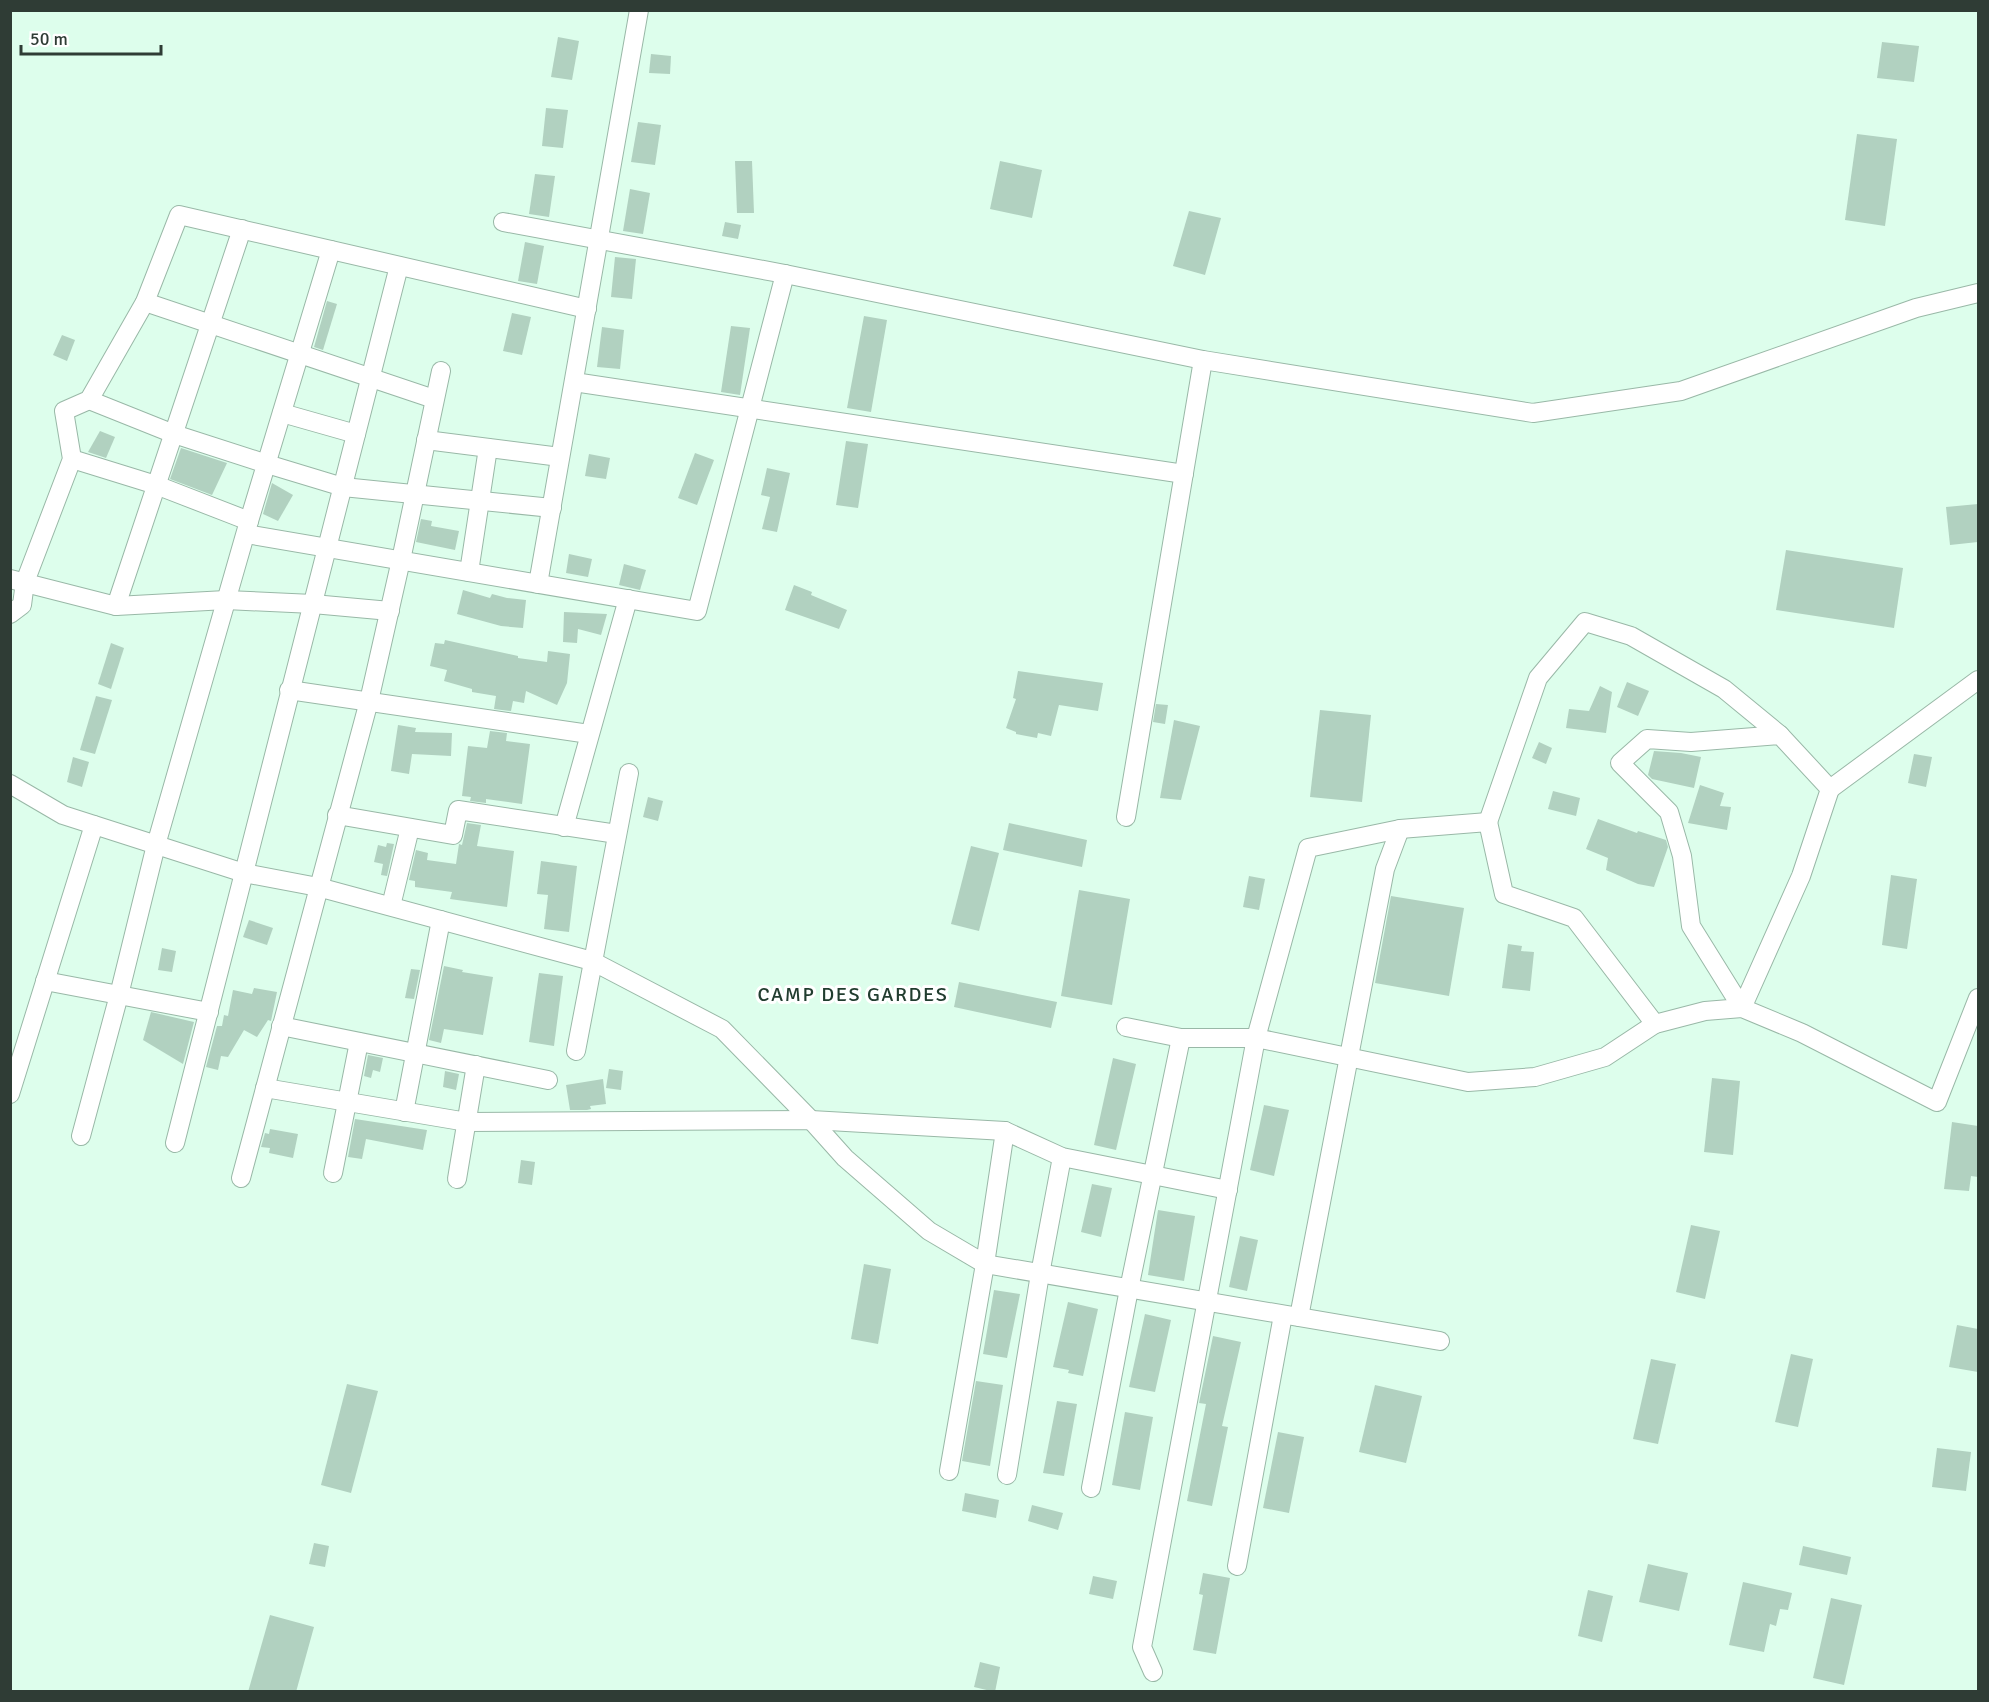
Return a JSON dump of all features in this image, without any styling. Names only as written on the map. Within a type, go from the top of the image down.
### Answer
[{"type":"street","points":[[538,584],[639,10]]},
{"type":"street","points":[[10,614],[22,605],[18,580],[72,459],[64,411],[89,400],[145,302],[180,215],[586,309]]},
{"type":"street","points":[[503,222],[785,274],[1203,360],[1533,413],[1681,391],[1916,308],[1978,294]]},
{"type":"street","points":[[116,606],[242,229]]},
{"type":"street","points":[[81,1136],[156,845],[247,528],[331,250]]},
{"type":"street","points":[[176,1143],[399,266]]},
{"type":"street","points":[[72,459],[156,485],[247,528],[401,560],[697,611],[785,274]]},
{"type":"street","points":[[145,302],[434,399]]},
{"type":"street","points":[[1126,817],[1203,360]]},
{"type":"street","points":[[241,1178],[369,701],[441,371]]},
{"type":"street","points":[[574,382],[1184,474]]},
{"type":"street","points":[[89,400],[174,434],[343,487],[552,508]]},
{"type":"street","points":[[282,413],[356,434]]},
{"type":"street","points":[[426,440],[560,457]]},
{"type":"street","points":[[468,572],[488,448]]},
{"type":"street","points":[[18,580],[116,606],[226,600],[313,604],[390,611]]},
{"type":"street","points":[[564,827],[628,599]]},
{"type":"street","points":[[1655,1024],[1574,918],[1504,894],[1488,822],[1538,678],[1585,622],[1631,636],[1724,689],[1780,735],[1830,789]]},
{"type":"street","points":[[1742,1008],[1801,876],[1830,789],[1978,680]]},
{"type":"street","points":[[290,690],[589,734]]},
{"type":"street","points":[[1742,1008],[1691,926],[1682,855],[1669,812],[1620,763],[1647,739],[1691,742],[1780,735]]},
{"type":"street","points":[[576,1051],[629,773]]},
{"type":"street","points":[[10,784],[63,815],[244,873],[318,887],[592,961],[722,1029],[845,1158],[929,1231],[985,1264],[1440,1341]]},
{"type":"street","points":[[338,815],[453,835],[458,810],[617,834]]},
{"type":"street","points":[[1153,1672],[1142,1647],[1256,1038],[1308,848],[1400,829],[1488,822]]},
{"type":"street","points":[[10,1094],[94,825]]},
{"type":"street","points":[[391,906],[410,828]]},
{"type":"street","points":[[1237,1566],[1349,1058],[1385,869],[1400,829]]},
{"type":"street","points":[[404,1112],[441,920]]},
{"type":"street","points":[[45,981],[209,1012]]},
{"type":"street","points":[[1126,1027],[1181,1038],[1256,1038],[1468,1082],[1535,1077],[1605,1057],[1655,1024],[1705,1011],[1742,1008],[1802,1033],[1936,1102],[1978,998]]},
{"type":"street","points":[[281,1026],[548,1080]]},
{"type":"street","points":[[1091,1488],[1181,1038]]},
{"type":"street","points":[[333,1173],[359,1042]]},
{"type":"street","points":[[457,1179],[476,1065]]},
{"type":"street","points":[[265,1088],[467,1122],[811,1120],[1005,1131],[1062,1156],[1228,1190]]},
{"type":"street","points":[[949,1471],[985,1264],[1005,1131]]},
{"type":"street","points":[[1007,1475],[1062,1156]]},
{"type":"building","points":[[558,37],[579,41],[572,80],[551,77]]},
{"type":"building","points":[[1882,42],[1919,46],[1914,82],[1877,78]]},
{"type":"building","points":[[651,54],[671,56],[670,74],[649,73]]},
{"type":"building","points":[[546,108],[568,110],[563,148],[542,146]]},
{"type":"building","points":[[638,122],[661,125],[655,165],[631,162]]},
{"type":"building","points":[[1857,134],[1897,139],[1885,226],[1845,220]]},
{"type":"building","points":[[735,161],[752,161],[754,213],[737,213]]},
{"type":"building","points":[[1000,161],[1042,170],[1032,218],[990,209]]},
{"type":"building","points":[[535,174],[555,176],[549,217],[529,214]]},
{"type":"building","points":[[630,189],[650,193],[643,234],[623,231]]},
{"type":"building","points":[[1189,211],[1221,218],[1205,275],[1173,266]]},
{"type":"building","points":[[725,222],[741,225],[738,239],[722,236]]},
{"type":"building","points":[[525,242],[544,246],[537,284],[518,281]]},
{"type":"building","points":[[615,257],[636,259],[632,299],[611,297]]},
{"type":"building","points":[[327,301],[337,304],[323,350],[314,347]]},
{"type":"building","points":[[512,313],[531,317],[522,355],[503,351]]},
{"type":"building","points":[[864,316],[887,320],[871,412],[847,408]]},
{"type":"building","points":[[731,326],[750,328],[740,395],[721,392]]},
{"type":"building","points":[[602,327],[624,330],[620,369],[597,367]]},
{"type":"building","points":[[62,335],[75,340],[67,361],[53,355]]},
{"type":"building","points":[[100,431],[115,437],[106,458],[88,452]]},
{"type":"building","points":[[846,441],[868,444],[858,508],[836,505]]},
{"type":"building","points":[[181,448],[227,463],[212,495],[170,479]]},
{"type":"building","points":[[695,453],[714,460],[697,505],[678,498]]},
{"type":"building","points":[[589,454],[610,458],[606,479],[585,476]]},
{"type":"building","points":[[767,468],[790,473],[777,532],[762,529],[770,497],[761,495]]},
{"type":"building","points":[[272,483],[293,495],[278,521],[263,514]]},
{"type":"building","points":[[1978,504],[1978,542],[1950,545],[1946,507]]},
{"type":"building","points":[[421,519],[432,521],[431,526],[459,531],[455,550],[416,542]]},
{"type":"building","points":[[1786,550],[1903,568],[1894,628],[1776,610]]},
{"type":"building","points":[[569,554],[592,559],[588,577],[566,573]]},
{"type":"building","points":[[624,564],[646,570],[640,590],[619,585]]},
{"type":"building","points":[[794,585],[847,610],[839,629],[785,610]]},
{"type":"building","points":[[463,590],[490,598],[492,594],[526,600],[523,628],[501,626],[457,614]]},
{"type":"building","points":[[564,612],[607,614],[601,635],[578,629],[577,643],[563,642]]},
{"type":"building","points":[[445,640],[518,656],[518,658],[547,662],[548,651],[570,654],[567,683],[557,705],[526,691],[524,703],[513,701],[511,711],[494,709],[496,696],[472,692],[472,689],[444,681],[447,670],[430,666],[435,643],[444,644]]},
{"type":"building","points":[[111,643],[124,648],[111,689],[98,684]]},
{"type":"building","points":[[1018,671],[1103,683],[1098,711],[1059,705],[1051,736],[1038,733],[1037,738],[1016,734],[1006,728],[1016,699],[1013,698]]},
{"type":"building","points":[[1627,682],[1649,691],[1638,716],[1617,707]]},
{"type":"building","points":[[1600,686],[1612,692],[1606,733],[1566,728],[1569,709],[1589,711]]},
{"type":"building","points":[[96,696],[112,700],[95,754],[80,750]]},
{"type":"building","points":[[1156,704],[1168,705],[1165,724],[1153,722]]},
{"type":"building","points":[[1320,710],[1371,715],[1362,802],[1310,797]]},
{"type":"building","points":[[1174,720],[1200,726],[1181,800],[1160,798]]},
{"type":"building","points":[[398,725],[416,728],[415,732],[452,733],[451,756],[412,754],[409,774],[391,771]]},
{"type":"building","points":[[490,731],[507,733],[506,741],[530,744],[522,804],[486,799],[486,803],[470,801],[471,797],[462,796],[468,746],[487,748]]},
{"type":"building","points":[[1539,742],[1552,748],[1546,764],[1532,758]]},
{"type":"building","points":[[1654,751],[1701,757],[1694,788],[1652,779],[1648,775]]},
{"type":"building","points":[[1914,754],[1932,757],[1926,787],[1908,783]]},
{"type":"building","points":[[73,757],[89,762],[82,787],[67,782]]},
{"type":"building","points":[[1700,785],[1724,793],[1720,806],[1731,807],[1727,830],[1688,823]]},
{"type":"building","points":[[1553,791],[1580,798],[1576,816],[1548,809]]},
{"type":"building","points":[[648,797],[663,801],[658,821],[643,817]]},
{"type":"building","points":[[1598,819],[1637,833],[1638,831],[1666,840],[1668,847],[1654,887],[1638,884],[1606,870],[1608,858],[1586,849]]},
{"type":"building","points":[[467,823],[481,825],[477,846],[514,851],[507,907],[450,899],[452,892],[415,887],[415,881],[409,880],[416,850],[428,853],[427,860],[456,864],[459,844],[462,845]]},
{"type":"building","points":[[1009,823],[1087,840],[1082,867],[1003,850]]},
{"type":"building","points":[[387,843],[394,844],[387,876],[381,875],[383,864],[374,862],[378,845],[386,847]]},
{"type":"building","points":[[971,846],[999,853],[979,931],[951,924]]},
{"type":"building","points":[[541,861],[577,866],[569,932],[544,929],[548,895],[537,894]]},
{"type":"building","points":[[1891,875],[1917,879],[1907,949],[1882,945]]},
{"type":"building","points":[[1249,876],[1265,879],[1259,910],[1243,907]]},
{"type":"building","points":[[1079,890],[1130,899],[1112,1005],[1061,996]]},
{"type":"building","points":[[1391,896],[1464,908],[1449,996],[1375,983]]},
{"type":"building","points":[[249,920],[273,928],[267,945],[243,937]]},
{"type":"building","points":[[1508,944],[1522,946],[1521,951],[1534,952],[1530,991],[1502,988]]},
{"type":"building","points":[[162,948],[176,951],[172,972],[158,970]]},
{"type":"building","points":[[444,966],[463,970],[462,972],[493,977],[483,1035],[444,1029],[441,1043],[429,1040]]},
{"type":"building","points":[[411,969],[420,970],[414,999],[405,998]]},
{"type":"building","points":[[539,973],[563,976],[554,1046],[529,1042]]},
{"type":"building","points":[[959,982],[1057,1002],[1051,1028],[954,1007]]},
{"type":"building","points":[[254,988],[277,992],[271,1021],[268,1020],[257,1037],[244,1030],[228,1057],[221,1056],[218,1070],[206,1067],[217,1026],[222,1026],[224,1015],[228,1016],[233,990],[252,994]]},
{"type":"building","points":[[151,1012],[194,1022],[183,1064],[143,1040]]},
{"type":"building","points":[[368,1055],[383,1058],[380,1072],[373,1070],[371,1078],[364,1076]]},
{"type":"building","points":[[1113,1058],[1136,1064],[1116,1150],[1094,1145]]},
{"type":"building","points":[[609,1069],[623,1071],[621,1090],[606,1088]]},
{"type":"building","points":[[445,1071],[459,1074],[456,1090],[443,1087]]},
{"type":"building","points":[[1712,1078],[1740,1081],[1733,1155],[1704,1152]]},
{"type":"building","points":[[603,1079],[606,1104],[590,1106],[591,1109],[587,1110],[570,1110],[566,1085]]},
{"type":"building","points":[[1264,1105],[1289,1110],[1274,1176],[1250,1170]]},
{"type":"building","points":[[355,1119],[427,1130],[423,1150],[366,1139],[362,1159],[348,1157]]},
{"type":"building","points":[[1952,1122],[1978,1126],[1978,1177],[1971,1176],[1969,1191],[1944,1189]]},
{"type":"building","points":[[270,1129],[298,1134],[293,1158],[269,1153],[270,1148],[261,1147],[265,1133],[269,1134]]},
{"type":"building","points":[[521,1160],[535,1162],[532,1185],[518,1183]]},
{"type":"building","points":[[1092,1184],[1112,1188],[1101,1237],[1081,1232]]},
{"type":"building","points":[[1158,1210],[1195,1216],[1184,1281],[1148,1275]]},
{"type":"building","points":[[1691,1225],[1720,1231],[1705,1299],[1676,1292]]},
{"type":"building","points":[[1240,1236],[1258,1240],[1247,1291],[1229,1287]]},
{"type":"building","points":[[864,1264],[891,1269],[878,1344],[851,1339]]},
{"type":"building","points":[[994,1290],[1020,1294],[1007,1358],[983,1354]]},
{"type":"building","points":[[1068,1302],[1098,1309],[1083,1376],[1053,1367]]},
{"type":"building","points":[[1145,1314],[1171,1320],[1155,1392],[1129,1387]]},
{"type":"building","points":[[1957,1325],[1978,1329],[1978,1372],[1949,1367]]},
{"type":"building","points":[[1213,1336],[1241,1342],[1222,1426],[1228,1427],[1212,1506],[1187,1501],[1206,1404],[1199,1403]]},
{"type":"building","points":[[1791,1354],[1813,1359],[1798,1427],[1775,1422]]},
{"type":"building","points":[[1651,1359],[1676,1364],[1658,1444],[1633,1439]]},
{"type":"building","points":[[976,1381],[1003,1385],[990,1466],[962,1461]]},
{"type":"building","points":[[347,1384],[378,1391],[351,1493],[321,1485]]},
{"type":"building","points":[[1375,1385],[1422,1396],[1406,1463],[1359,1452]]},
{"type":"building","points":[[1057,1401],[1077,1404],[1064,1476],[1043,1473]]},
{"type":"building","points":[[1125,1412],[1153,1417],[1140,1490],[1112,1485]]},
{"type":"building","points":[[1278,1432],[1304,1437],[1289,1513],[1263,1508]]},
{"type":"building","points":[[1937,1448],[1971,1452],[1966,1491],[1932,1487]]},
{"type":"building","points":[[965,1493],[999,1500],[996,1518],[962,1511]]},
{"type":"building","points":[[1032,1505],[1063,1513],[1058,1530],[1028,1521]]},
{"type":"building","points":[[314,1543],[329,1546],[325,1567],[309,1564]]},
{"type":"building","points":[[1803,1546],[1851,1557],[1847,1575],[1799,1565]]},
{"type":"building","points":[[1648,1564],[1688,1573],[1679,1611],[1639,1602]]},
{"type":"building","points":[[1203,1573],[1230,1578],[1216,1654],[1193,1650],[1203,1595],[1199,1594]]},
{"type":"building","points":[[1093,1576],[1117,1581],[1113,1599],[1089,1594]]},
{"type":"building","points":[[1743,1582],[1792,1593],[1788,1610],[1780,1609],[1776,1626],[1770,1624],[1764,1652],[1729,1645]]},
{"type":"building","points":[[1588,1590],[1613,1596],[1602,1642],[1578,1636]]},
{"type":"building","points":[[1831,1598],[1862,1605],[1844,1685],[1813,1678]]},
{"type":"building","points":[[270,1615],[314,1627],[296,1692],[248,1692]]},
{"type":"building","points":[[980,1662],[1000,1667],[995,1692],[974,1687]]},
{"type":"district","name":"CAMP DES GARDES","points":[[853,994]]}]
